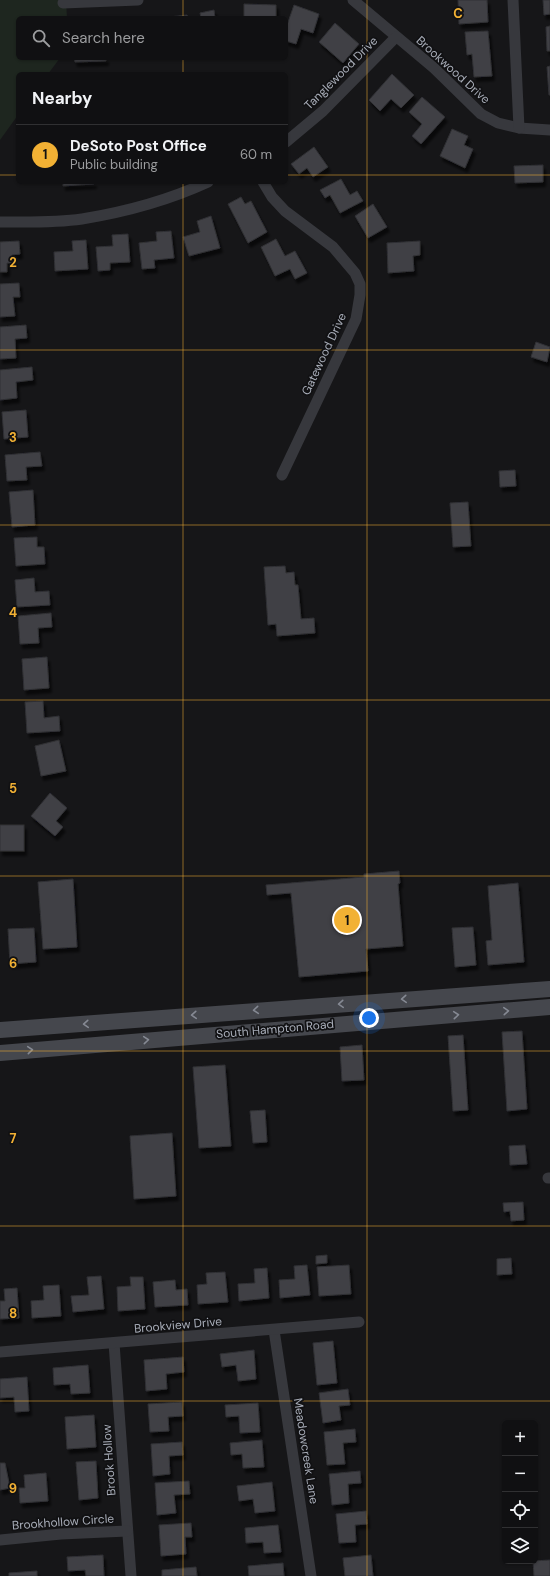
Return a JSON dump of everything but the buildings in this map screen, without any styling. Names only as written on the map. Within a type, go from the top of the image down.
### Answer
[{"type":"main road","name":"South Hampton Road","points":[[0,1030],[550,988]]},
{"type":"main road","points":[[529,990],[531,1009]]},
{"type":"main road","points":[[427,997],[429,1017]]},
{"type":"main road","name":"South Hampton Road","points":[[0,1053],[550,1007]]},
{"type":"main road","points":[[232,1012],[234,1033]]},
{"type":"main road","points":[[125,1021],[126,1042]]},
{"type":"street","points":[[63,3],[138,0]]},
{"type":"street","name":"Brookwood Drive","points":[[353,0],[434,68],[482,114],[498,123],[519,128],[550,130]]},
{"type":"street","points":[[513,0],[519,128]]},
{"type":"street","name":"Tanglewood Drive","points":[[288,140],[323,111],[396,36]]},
{"type":"street","points":[[0,222],[35,222],[82,219],[128,210],[187,192],[204,184]]},
{"type":"street","name":"Gatewood Drive","points":[[264,184],[272,197],[284,211],[333,247],[355,273],[360,284],[360,295],[356,319],[282,475]]},
{"type":"street","name":"Brookview Drive","points":[[0,1352],[359,1322]]},
{"type":"street","name":"Meadowcreek Lane","points":[[274,1330],[311,1576]]},
{"type":"street","name":"Brook Hollow","points":[[114,1343],[131,1576]]},
{"type":"street","name":"Brookhollow Circle","points":[[0,1540],[61,1534],[127,1531]]},
{"type":"shaded area","points":[[0,0],[66,0],[67,16],[16,16],[16,60],[58,60],[50,72],[16,72],[16,118],[0,140]]},
{"type":"place","name":"DeSoto Post Office","points":[[347,920]]}]
